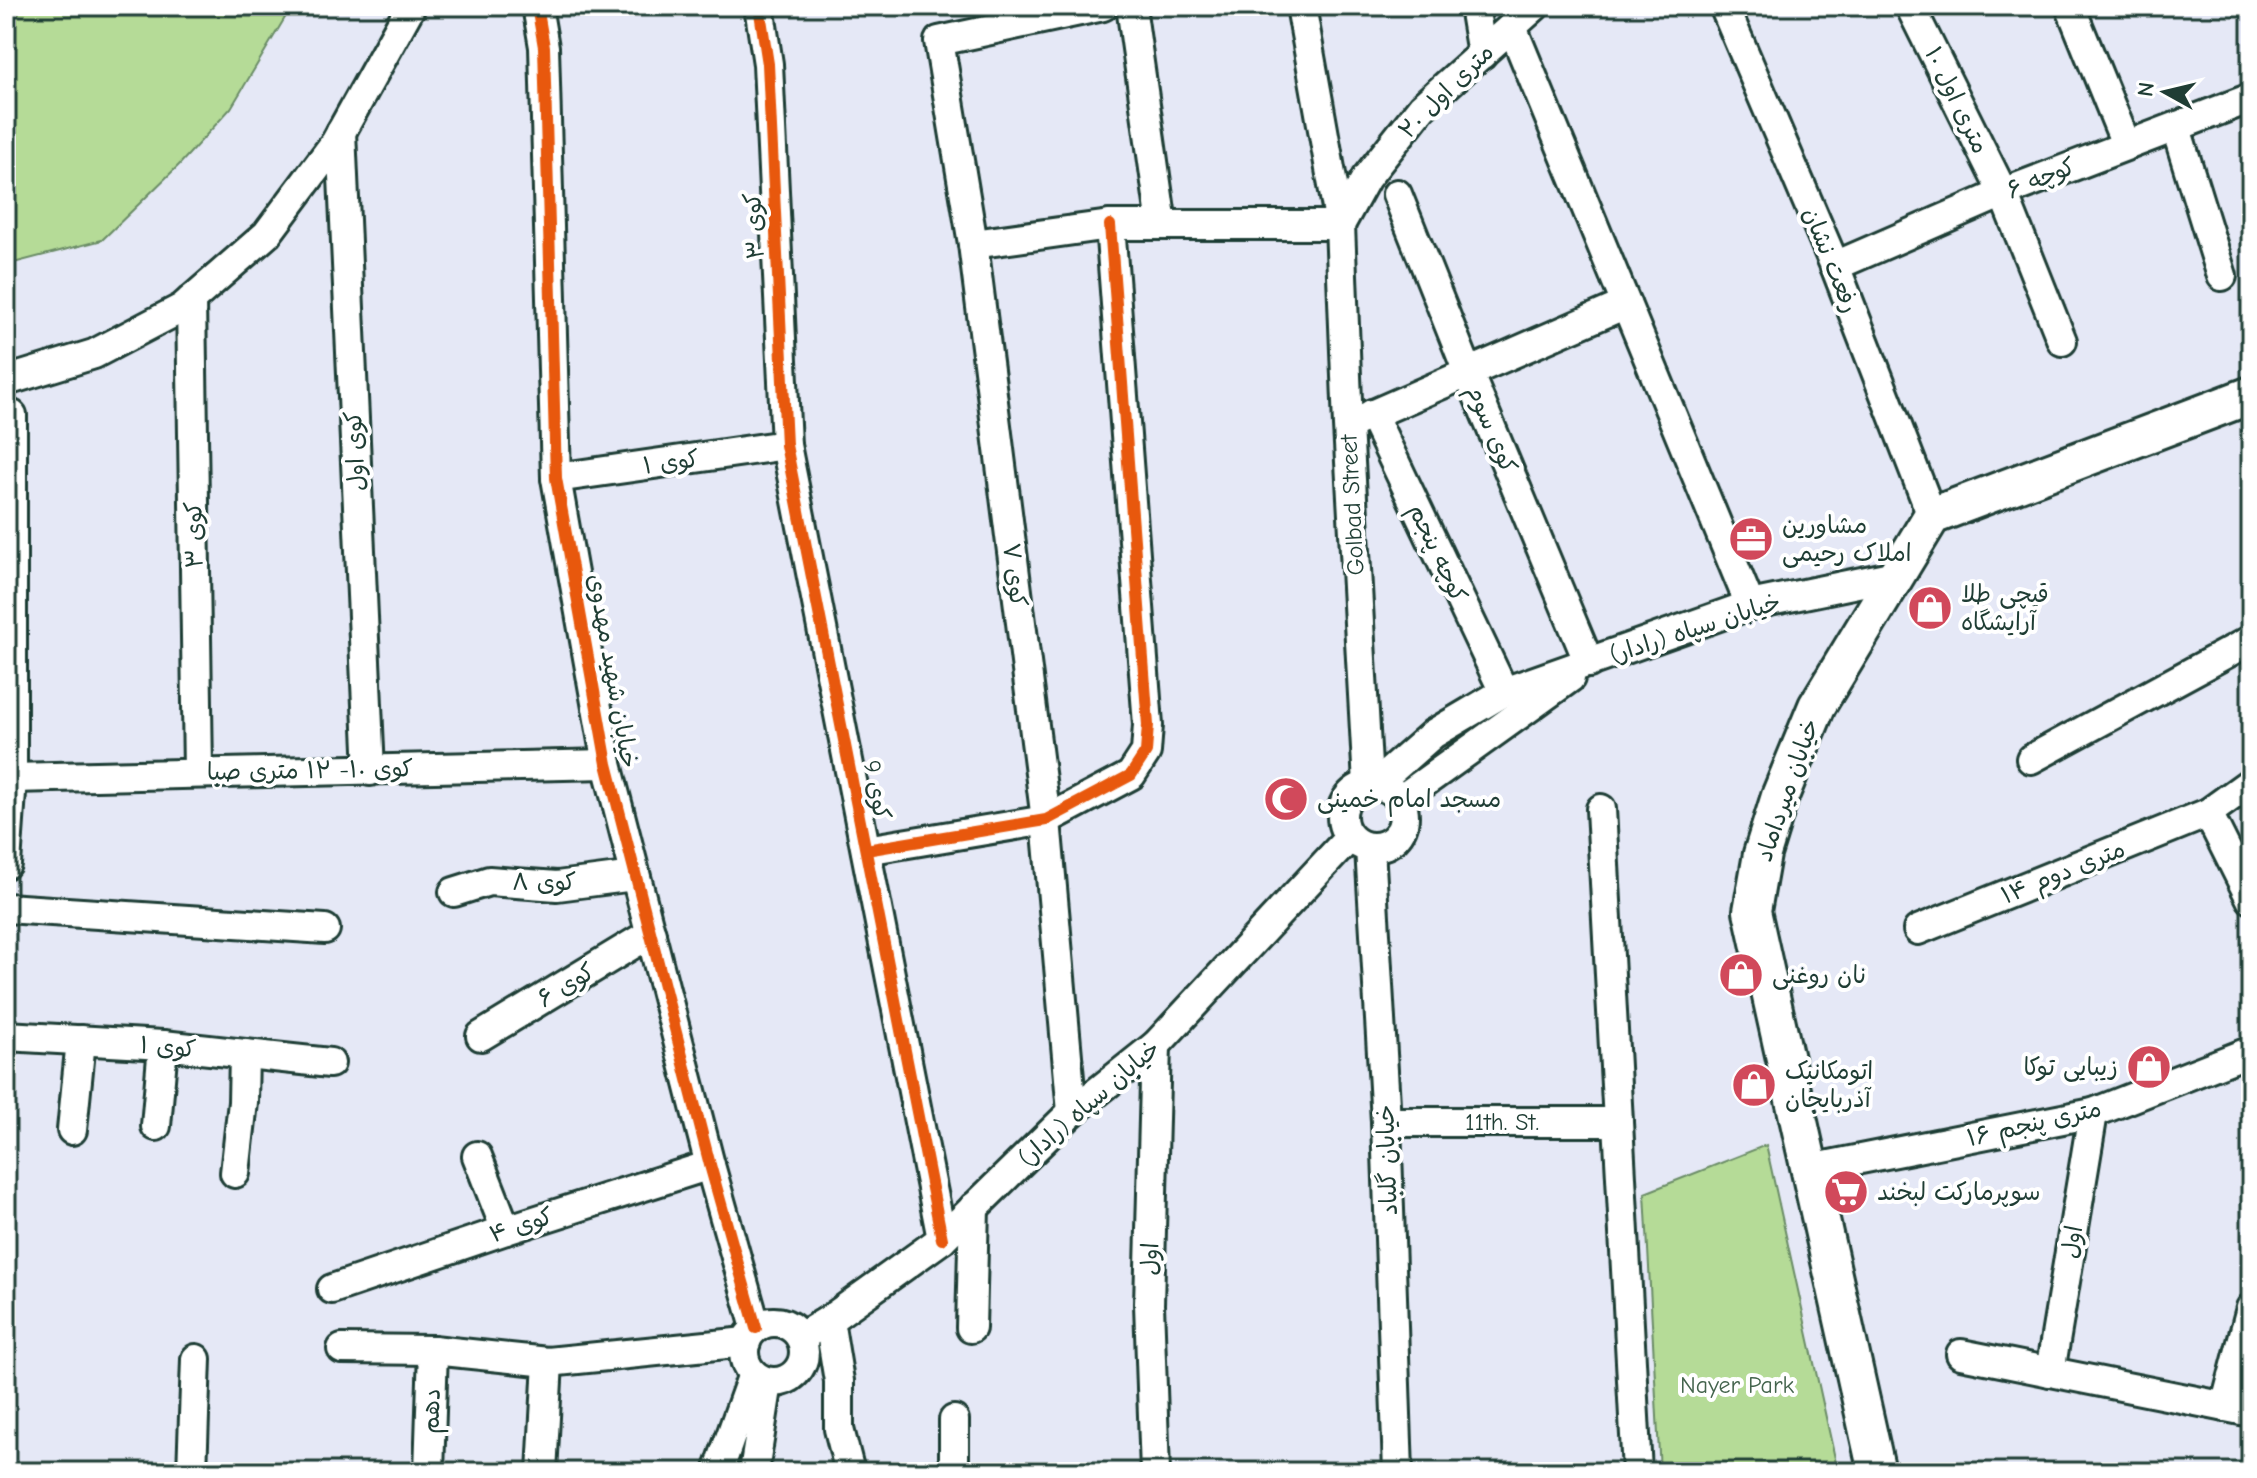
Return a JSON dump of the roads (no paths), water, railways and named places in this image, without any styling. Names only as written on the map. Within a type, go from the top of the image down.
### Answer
[{"type":"main road","points":[[1932,516],[2251,395]]},
{"type":"main road","name":"خیابان میرداماد","points":[[1877,1472],[1752,911],[1762,854],[1817,706],[1932,516]]},
{"type":"street","points":[[6,381],[94,354],[182,308],[267,234],[341,132],[411,6]]},
{"type":"street","name":"خیابان شهید مهدوی","points":[[537,6],[544,47],[556,478],[607,764],[751,1335]]},
{"type":"street","name":"کوی ۳","points":[[759,6],[768,64],[786,445]]},
{"type":"street","name":"کوی ۷","points":[[1072,1112],[1046,820],[973,244],[939,41],[1103,6]]},
{"type":"street","points":[[1131,6],[1162,225]]},
{"type":"street","name":"Golbad Street","points":[[1301,6],[1340,225],[1360,420],[1372,784]]},
{"type":"street","points":[[1474,6],[1482,54]]},
{"type":"street","name":"۲۰ متری اول","points":[[1340,225],[1366,178],[1422,107],[1535,6]]},
{"type":"street","name":"رفعت نشان","points":[[1724,6],[1835,266],[1932,516]]},
{"type":"street","name":"۱۰ متری اول","points":[[1910,6],[2003,193],[2062,341]]},
{"type":"street","points":[[2070,6],[2126,144]]},
{"type":"street","points":[[1512,27],[1750,605]]},
{"type":"street","name":"کوچه ۶","points":[[1835,266],[2003,193],[2251,98]]},
{"type":"street","points":[[2176,128],[2222,276]]},
{"type":"street","name":"کوی اول","points":[[341,132],[370,771]]},
{"type":"street","name":"کوی سوم","points":[[1397,194],[1589,663]]},
{"type":"street","points":[[866,850],[1046,820],[1131,775],[1146,752],[1147,709],[1110,225]]},
{"type":"street","points":[[973,244],[1110,225],[1340,225]]},
{"type":"street","name":"کوی ۳","points":[[191,300],[198,771]]},
{"type":"street","points":[[1360,420],[1626,304]]},
{"type":"street","points":[[6,852],[12,778],[9,654],[12,415]]},
{"type":"street","name":"کوچه پنجم","points":[[1360,420],[1504,692]]},
{"type":"street","name":"کوی ۱","points":[[556,478],[786,445]]},
{"type":"street","name":"کوی 9","points":[[786,445],[942,1239]]},
{"type":"street","name":"خیابان سپاه (رادار)","points":[[1372,784],[1433,734],[1504,692],[1750,605],[1896,575]]},
{"type":"street","points":[[2031,759],[2251,640]]},
{"type":"street","name":"خیابان سپاه (رادار)","points":[[1400,800],[1589,663]]},
{"type":"street","name":"کوی ۱۰- ۱۲ متری صبا","points":[[12,778],[198,771],[370,771],[607,764]]},
{"type":"street","name":"۱۴ متری دوم","points":[[1918,930],[2208,813],[2251,782]]},
{"type":"street","points":[[1372,784],[1391,790],[1400,800],[1404,813],[1402,827],[1395,838],[1383,846],[1360,843],[1343,826],[1341,812],[1346,799],[1355,789],[1372,784]]},
{"type":"street","points":[[1601,809],[1637,1472]]},
{"type":"street","points":[[2208,813],[2251,899]]},
{"type":"street","name":"خیابان سپاه (رادار)","points":[[801,1337],[942,1239],[1072,1112],[1156,1045],[1360,843]]},
{"type":"street","name":"خیابان گلباد","points":[[1360,843],[1386,1122],[1398,1472]]},
{"type":"street","name":"کوی ۸","points":[[454,892],[489,881],[557,886],[634,876]]},
{"type":"street","points":[[6,908],[325,929]]},
{"type":"street","name":"کوی ۶","points":[[481,1036],[651,933]]},
{"type":"street","name":"کوی ۱","points":[[6,1036],[163,1045],[330,1063]]},
{"type":"street","points":[[72,1130],[81,1040]]},
{"type":"street","points":[[156,1126],[163,1045]]},
{"type":"street","name":"اول","points":[[1155,1472],[1149,1304],[1156,1045]]},
{"type":"street","name":"۱۶ متری پنجم","points":[[1810,1169],[2093,1113],[2251,1051]]},
{"type":"street","points":[[235,1173],[243,1102],[244,1054]]},
{"type":"street","name":"اول","points":[[2050,1372],[2093,1113]]},
{"type":"street","name":"11th. St.","points":[[1386,1122],[1618,1122]]},
{"type":"street","points":[[477,1156],[506,1230]]},
{"type":"street","name":"کوی ۴","points":[[332,1289],[710,1165]]},
{"type":"street","points":[[971,1328],[974,1207]]},
{"type":"street","points":[[1961,1354],[2238,1409],[2251,1308]]},
{"type":"street","points":[[829,1320],[839,1381],[839,1429],[850,1472]]},
{"type":"street","points":[[342,1349],[433,1350],[548,1362],[751,1335],[765,1323],[786,1324],[801,1337],[804,1347],[801,1366],[787,1379],[761,1378]]},
{"type":"street","points":[[751,1335],[745,1359],[761,1378],[754,1472]]},
{"type":"street","name":"دهم","points":[[429,1472],[433,1350]]},
{"type":"street","points":[[192,1472],[196,1359]]},
{"type":"street","points":[[542,1472],[548,1362]]},
{"type":"street","points":[[718,1472],[761,1378]]},
{"type":"street","points":[[954,1420],[954,1472]]},
{"type":"place","name":"مشاورین املاک رحیمی","points":[[1751,539]]},
{"type":"place","name":"قیچی طلا آرایشگاه","points":[[1930,608]]},
{"type":"place","name":"مسجد امام خمینی","points":[[1286,799]]},
{"type":"place","name":"نان روغنی","points":[[1741,975]]},
{"type":"place","name":"زیبایی توکا","points":[[2149,1067]]},
{"type":"place","name":"اتومکانیک آذربایجان","points":[[1754,1085]]},
{"type":"place","name":"سوپرمارکت لبخند","points":[[1846,1192]]},
{"type":"park label","name":"Nayer Park","points":[[1737,1385]]}]
